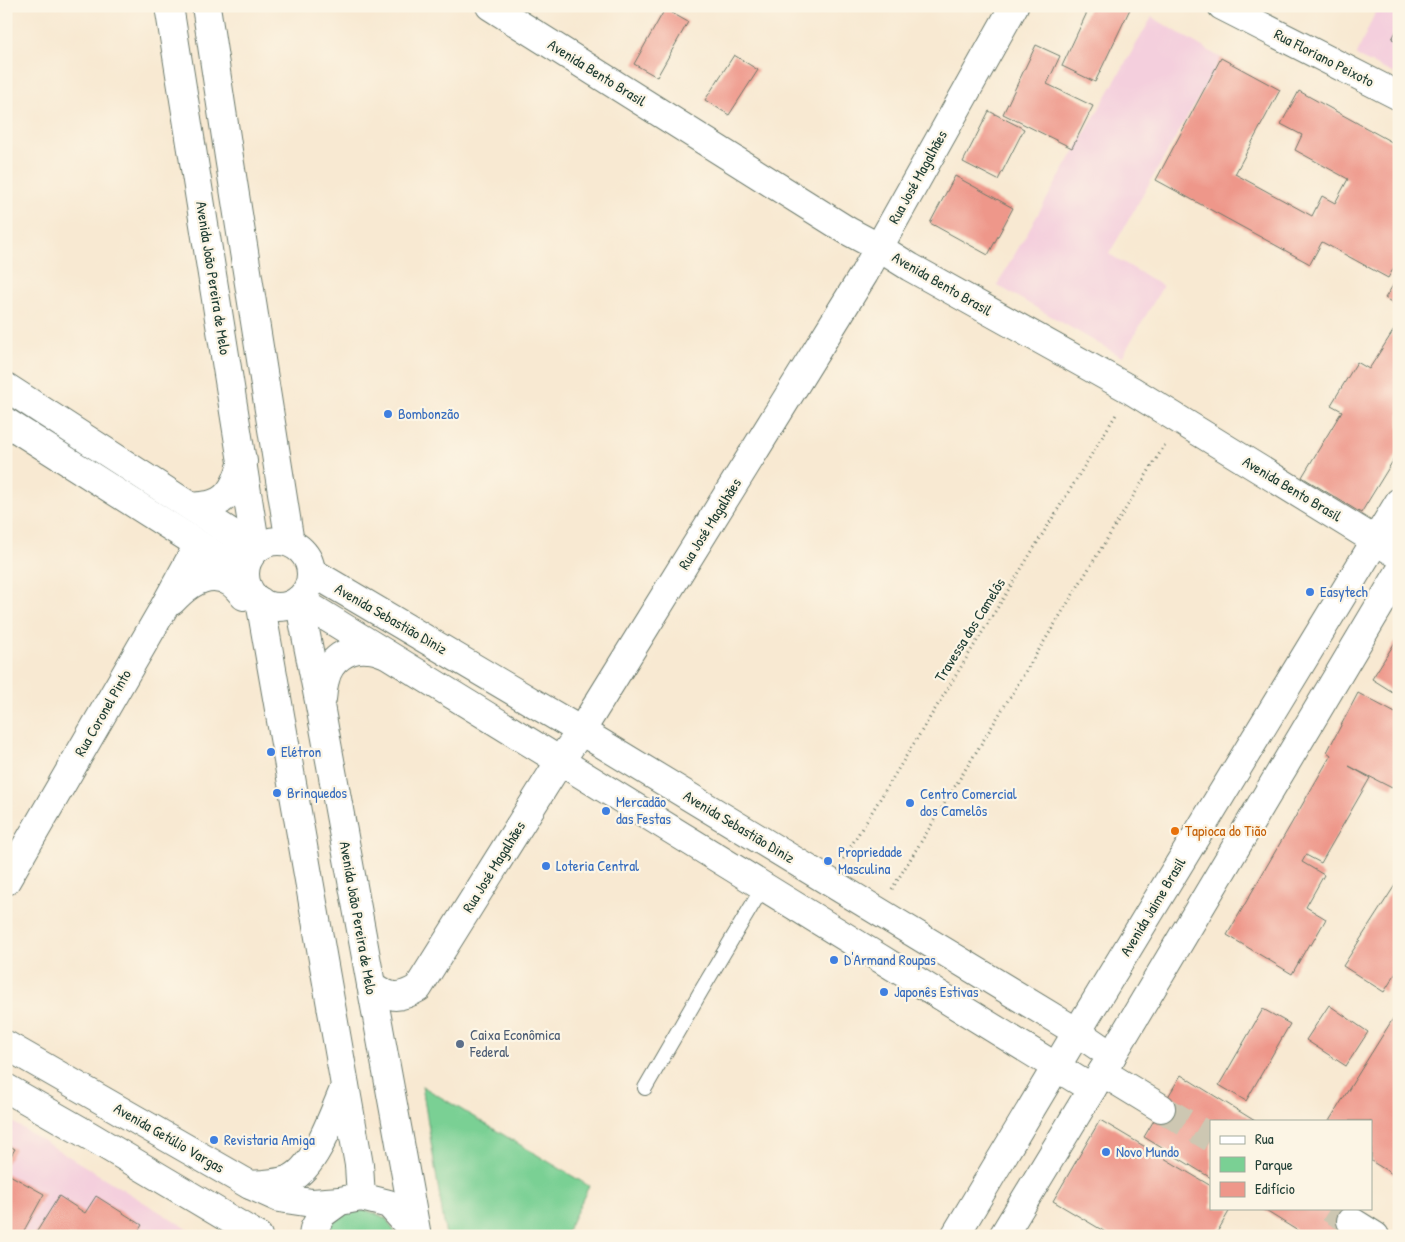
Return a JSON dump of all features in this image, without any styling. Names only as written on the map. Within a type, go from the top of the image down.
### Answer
[{"type":"street","name":"Avenida João Pereira de Melo","points":[[169,6],[256,549]]},
{"type":"street","points":[[206,6],[290,542]]},
{"type":"street","name":"Avenida Bento Brasil","points":[[490,6],[848,231],[1131,390],[1399,555]]},
{"type":"street","name":"Rua José Magalhães","points":[[371,985],[380,992],[400,997],[418,988],[560,761],[582,731],[864,274],[1014,6]]},
{"type":"street","name":"Rua Floriano Peixoto","points":[[1222,6],[1399,96]]},
{"type":"street","points":[[6,387],[256,549]]},
{"type":"street","points":[[6,422],[245,574]]},
{"type":"street","points":[[192,506],[212,504],[226,498],[235,484],[243,461]]},
{"type":"street","name":"Avenida Jaime Brasil","points":[[955,1236],[1056,1066],[1399,502]]},
{"type":"street","points":[[272,541],[290,542],[303,551],[309,561],[312,572],[310,583],[306,592],[299,600],[290,605],[280,607],[269,606],[252,594],[245,574],[247,563],[261,545],[272,541]]},
{"type":"street","name":"Rua Coronel Pinto","points":[[6,881],[198,545]]},
{"type":"street","name":"Avenida Sebastião Diniz","points":[[312,572],[582,731],[1077,1032],[1102,1072]]},
{"type":"street","points":[[1003,1236],[1399,573]]},
{"type":"street","points":[[162,611],[182,590],[195,581],[218,577],[230,582],[244,596],[253,611],[267,647]]},
{"type":"street","name":"Avenida João Pereira de Melo","points":[[299,600],[417,1236]]},
{"type":"street","name":"Avenida Sebastião Diniz","points":[[299,600],[1056,1066],[1102,1072]]},
{"type":"street","points":[[260,601],[359,1165],[351,1199],[322,1214],[314,1229],[313,1236]]},
{"type":"street","points":[[321,711],[325,678],[331,665],[340,656],[354,650],[368,649],[384,652]]},
{"type":"street","name":"Avenida Getúlio Vargas","points":[[6,1045],[250,1185],[279,1198],[312,1204],[351,1199],[390,1204],[407,1224],[412,1236]]},
{"type":"street","points":[[1102,1072],[1162,1108]]},
{"type":"street","points":[[250,1185],[292,1178],[305,1168],[322,1140],[345,1087]]},
{"type":"street","points":[[6,1088],[258,1236]]},
{"type":"street","points":[[1351,1221],[1375,1236]]},
{"type":"lane","points":[[645,1088],[763,887]]},
{"type":"path","name":"Travessa dos Camelôs","points":[[829,881],[1131,390]]},
{"type":"path","points":[[879,911],[1180,420]]},
{"type":"shaded area","points":[[1378,6],[1399,6],[1399,76],[1356,56]]},
{"type":"shaded area","points":[[1152,17],[1221,58],[1109,254],[1163,286],[1122,357],[997,285]]},
{"type":"shaded area","points":[[6,1118],[199,1236],[6,1236]]},
{"type":"green space","points":[[422,1086],[589,1186],[565,1236],[446,1236]]},
{"type":"green space","points":[[366,1210],[386,1218],[397,1236],[327,1236],[326,1228],[343,1214]]},
{"type":"building","points":[[1090,6],[1125,6],[1130,9],[1095,82],[1062,66]]},
{"type":"building","points":[[665,9],[688,22],[657,77],[634,64]]},
{"type":"building","points":[[1399,26],[1399,42],[1392,39]]},
{"type":"building","points":[[1036,45],[1060,56],[1047,84],[1093,106],[1072,148],[1003,114]]},
{"type":"building","points":[[734,55],[758,70],[729,115],[705,100]]},
{"type":"building","points":[[1221,58],[1280,90],[1235,174],[1312,216],[1322,196],[1335,203],[1348,179],[1295,150],[1302,135],[1281,124],[1299,91],[1399,146],[1399,259],[1388,278],[1322,242],[1310,264],[1156,180]]},
{"type":"building","points":[[989,111],[1024,129],[998,180],[963,162]]},
{"type":"building","points":[[955,176],[1013,208],[988,255],[930,223]]},
{"type":"building","points":[[1399,276],[1399,307],[1385,298]]},
{"type":"building","points":[[1399,322],[1399,451],[1361,513],[1302,477],[1342,411],[1331,405],[1357,362],[1369,369]]},
{"type":"building","points":[[1399,636],[1399,696],[1372,679]]},
{"type":"building","points":[[1358,693],[1399,715],[1399,776],[1392,788],[1349,766],[1370,778],[1321,863],[1306,855],[1302,862],[1324,875],[1306,907],[1326,919],[1292,974],[1227,935],[1331,755],[1327,752]]},
{"type":"building","points":[[1399,879],[1399,968],[1384,992],[1343,966]]},
{"type":"building","points":[[1329,1005],[1368,1032],[1346,1066],[1306,1040]]},
{"type":"building","points":[[1263,1009],[1290,1024],[1246,1101],[1219,1085]]},
{"type":"building","points":[[1399,1009],[1399,1178],[1372,1162],[1372,1120],[1330,1120]]},
{"type":"building","points":[[1181,1075],[1253,1120],[1210,1120],[1210,1177],[1144,1137]]},
{"type":"building","points":[[1100,1120],[1210,1185],[1210,1210],[1230,1210],[1215,1236],[1112,1236],[1053,1201]]},
{"type":"building","points":[[6,1144],[15,1149],[6,1164]]},
{"type":"building","points":[[6,1173],[44,1194],[21,1236],[6,1236]]},
{"type":"building","points":[[59,1196],[85,1213],[96,1196],[142,1225],[135,1236],[34,1236]]},
{"type":"building","points":[[1264,1210],[1357,1210],[1342,1236],[1306,1236]]},
{"type":"tunnel","points":[[1161,1108],[1210,1137]]},
{"type":"tunnel","points":[[1333,1210],[1351,1221]]},
{"type":"place","name":"Bombonzão","points":[[388,414]]},
{"type":"place","name":"Easytech","points":[[1310,592]]},
{"type":"place","name":"Elétron","points":[[271,752]]},
{"type":"place","name":"Brinquedos","points":[[277,793]]},
{"type":"place","name":"Centro Comercial dos Camelôs","points":[[910,803]]},
{"type":"place","name":"Mercadão das Festas","points":[[606,811]]},
{"type":"place","name":"Tapioca do Tião","points":[[1175,831]]},
{"type":"place","name":"Propriedade Masculina","points":[[828,861]]},
{"type":"place","name":"Loteria Central","points":[[546,866]]},
{"type":"place","name":"D'Armand Roupas","points":[[834,960]]},
{"type":"place","name":"Japonês Estivas","points":[[884,992]]},
{"type":"place","name":"Caixa Econômica Federal","points":[[460,1044]]},
{"type":"place","name":"Revistaria Amiga","points":[[214,1140]]},
{"type":"place","name":"Novo Mundo","points":[[1106,1152]]}]
